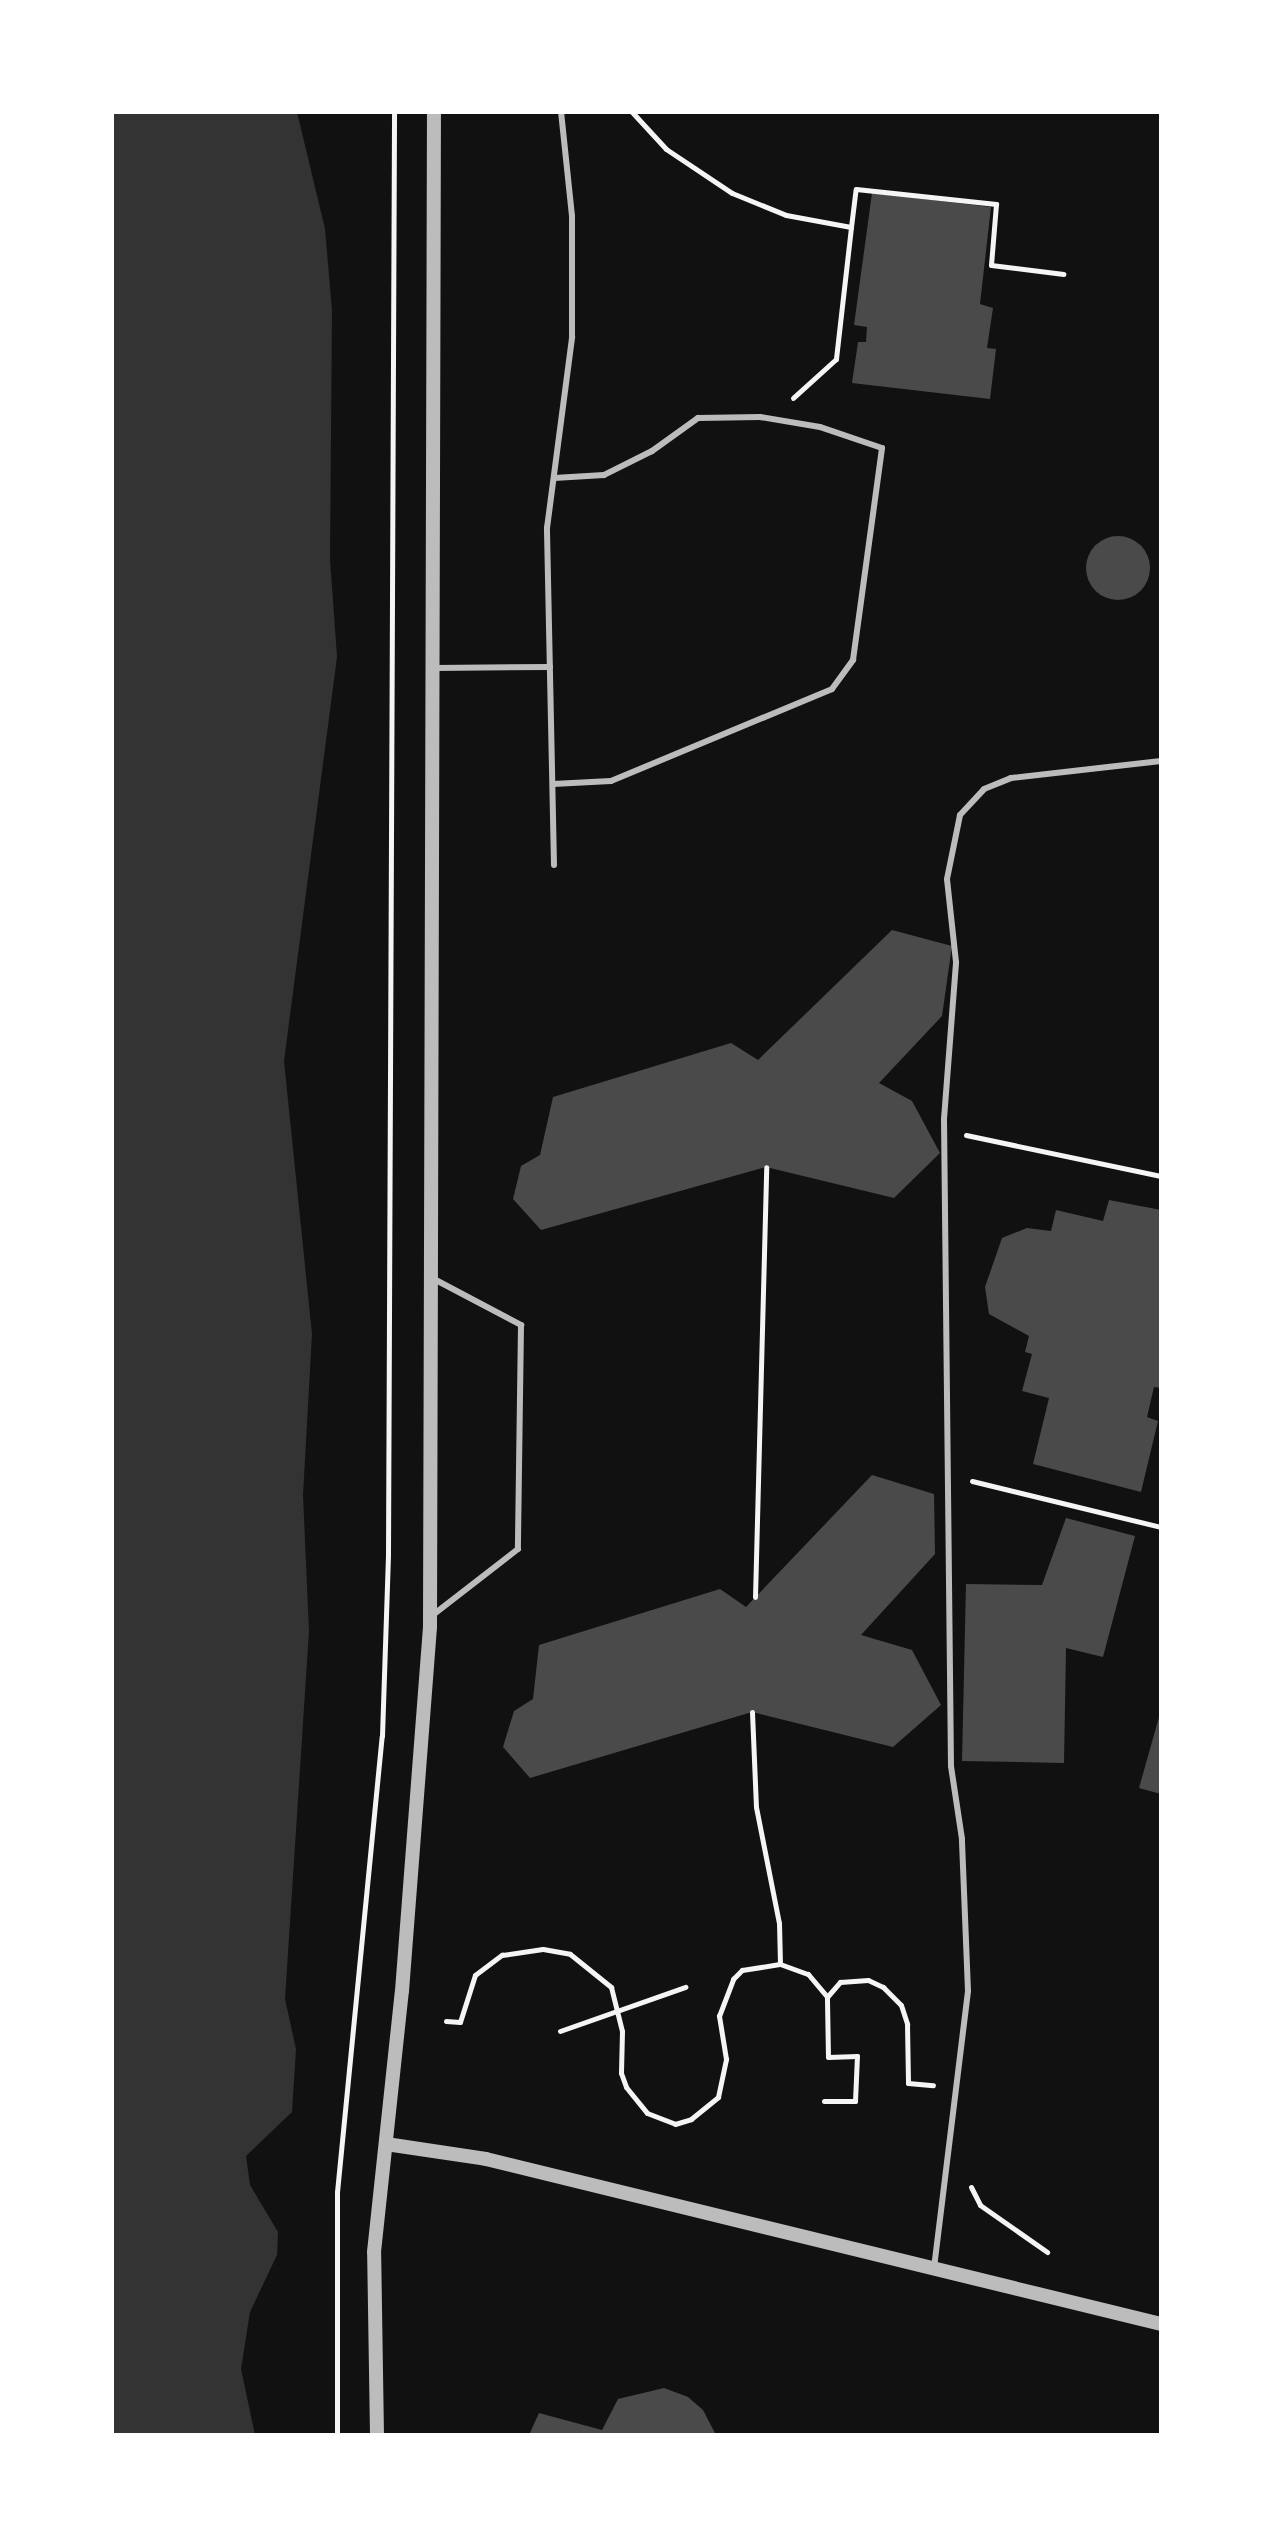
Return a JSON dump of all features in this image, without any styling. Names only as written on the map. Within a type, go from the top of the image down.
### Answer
[{"type":"street","points":[[377,2435],[374,2252],[419,1798],[430,1617],[435,668],[434,112]]},
{"type":"street","points":[[386,2144],[486,2159],[1161,2324]]},
{"type":"lane","points":[[554,865],[547,528],[572,337],[572,216],[561,112]]},
{"type":"lane","points":[[553,784],[611,781],[646,770],[832,689],[853,660],[882,448],[784,421],[698,418],[652,451],[604,475],[554,478]]},
{"type":"lane","points":[[435,668],[550,667]]},
{"type":"lane","points":[[934,2268],[968,1991],[962,1839],[951,1766],[945,1474],[944,1130],[956,962],[947,879],[960,815],[984,789],[1011,778],[1161,761]]},
{"type":"lane","points":[[430,1617],[518,1549],[521,1325],[432,1278]]},
{"type":"path","points":[[337,2435],[337,2192],[381,1751],[388,1554],[394,112]]},
{"type":"path","points":[[632,112],[666,149],[732,193],[786,215],[851,227]]},
{"type":"path","points":[[784,421],[795,390],[825,373],[836,359],[856,189],[996,204],[991,265],[1063,274]]},
{"type":"path","points":[[944,1130],[1161,1176]]},
{"type":"path","points":[[755,1597],[766,1167]]},
{"type":"path","points":[[945,1474],[1161,1527]]},
{"type":"path","points":[[752,1712],[756,1807],[779,1923],[780,1964]]},
{"type":"path","points":[[446,2021],[460,2022],[466,1997],[483,1968],[502,1955],[525,1949],[557,1951],[583,1961],[611,1987],[617,2007],[626,2087],[647,2113],[675,2124],[701,2113],[718,2097],[726,2059],[719,2016],[733,1979],[742,1970],[780,1964],[808,1974],[827,1997],[828,2057],[857,2056],[855,2101],[824,2101]]},
{"type":"path","points":[[827,1997],[840,1982],[868,1980],[883,1987],[901,2005],[907,2024],[908,2083],[955,2086]]},
{"type":"path","points":[[560,2031],[617,2007],[685,1987]]},
{"type":"path","points":[[967,2172],[980,2205],[1047,2252]]},
{"type":"shaded area","points":[[112,112],[297,112],[325,229],[332,310],[330,559],[337,657],[284,1061],[312,1334],[303,1495],[309,1631],[285,1999],[296,2049],[292,2112],[246,2156],[250,2185],[278,2232],[277,2255],[250,2312],[241,2369],[255,2435],[112,2435]]},
{"type":"building","points":[[872,193],[991,207],[980,304],[993,308],[987,348],[996,349],[990,399],[852,383],[858,342],[866,342],[867,327],[854,325]]},
{"type":"building","points":[[1118,536],[1136,542],[1144,550],[1150,568],[1144,586],[1136,594],[1118,600],[1100,594],[1092,586],[1086,568],[1092,550],[1100,542]]},
{"type":"building","points":[[892,930],[952,946],[942,1016],[879,1083],[912,1101],[940,1153],[894,1198],[766,1167],[541,1230],[513,1199],[521,1166],[540,1155],[553,1097],[731,1043],[758,1060]]},
{"type":"building","points":[[1109,1200],[1161,1210],[1161,1388],[1154,1387],[1147,1417],[1158,1421],[1141,1492],[1033,1464],[1049,1398],[1022,1391],[1032,1354],[1025,1352],[1029,1336],[989,1314],[985,1287],[1002,1238],[1027,1228],[1051,1231],[1056,1210],[1103,1221]]},
{"type":"building","points":[[872,1475],[934,1494],[935,1554],[861,1635],[912,1650],[941,1705],[893,1747],[752,1712],[530,1778],[503,1747],[514,1711],[533,1699],[539,1645],[720,1589],[746,1607]]},
{"type":"building","points":[[1066,1518],[1135,1536],[1103,1657],[1066,1648],[1064,1763],[962,1761],[966,1584],[1042,1585]]},
{"type":"building","points":[[1161,1710],[1161,1794],[1139,1788]]},
{"type":"building","points":[[664,2388],[688,2397],[703,2410],[716,2435],[529,2435],[539,2413],[602,2430],[618,2399]]}]
